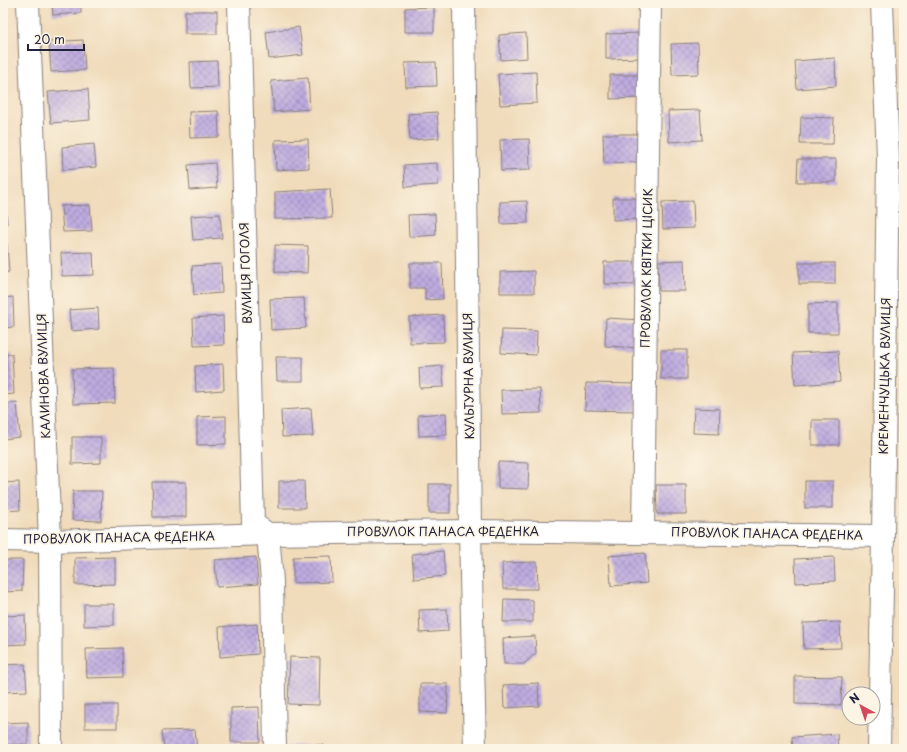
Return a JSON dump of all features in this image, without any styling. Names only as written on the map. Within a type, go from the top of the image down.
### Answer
[{"type":"street","name":"КАЛИНОВА ВУЛИЦЯ","points":[[28,3],[50,541],[51,749]]},
{"type":"street","name":"ВУЛИЦЯ ГОГОЛЯ","points":[[239,3],[253,524],[268,534]]},
{"type":"street","name":"КУЛЬТУРНА ВУЛИЦЯ","points":[[464,3],[470,531],[475,749]]},
{"type":"street","name":"ПРОВУЛОК КВІТКИ ЦІСИК","points":[[643,533],[650,3]]},
{"type":"street","name":"КРЕМЕНЧУЦЬКА ВУЛИЦЯ","points":[[879,749],[884,536],[888,158],[882,3]]},
{"type":"street","name":"ПРОВУЛОК ПАНАСА ФЕДЕНКА","points":[[3,540],[50,541],[268,534],[470,531],[884,536]]},
{"type":"street","points":[[268,534],[272,581],[275,749]]},
{"type":"building","points":[[52,3],[81,3],[81,13],[53,15]]},
{"type":"building","points":[[271,3],[302,3],[302,5],[271,6]]},
{"type":"building","points":[[434,7],[434,32],[405,32],[405,8]]},
{"type":"building","points":[[185,11],[217,11],[217,34],[185,34]]},
{"type":"building","points":[[299,27],[303,55],[269,59],[266,32]]},
{"type":"building","points":[[526,33],[527,58],[501,60],[499,35]]},
{"type":"building","points":[[643,33],[643,58],[606,59],[606,34]]},
{"type":"building","points":[[83,40],[85,70],[51,72],[49,42]]},
{"type":"building","points":[[698,43],[699,74],[672,75],[671,44]]},
{"type":"building","points":[[835,58],[836,86],[797,89],[795,61]]},
{"type":"building","points":[[217,61],[218,87],[191,88],[190,62]]},
{"type":"building","points":[[436,62],[437,86],[406,87],[405,63]]},
{"type":"building","points":[[536,72],[537,103],[500,105],[498,74]]},
{"type":"building","points":[[610,75],[641,75],[641,98],[610,99]]},
{"type":"building","points":[[308,78],[310,109],[274,112],[271,81]]},
{"type":"building","points":[[88,89],[90,120],[51,123],[48,92]]},
{"type":"building","points":[[700,110],[702,140],[669,142],[668,111]]},
{"type":"building","points":[[218,111],[219,137],[190,138],[189,112]]},
{"type":"building","points":[[437,112],[439,138],[410,140],[408,114]]},
{"type":"building","points":[[801,117],[834,118],[833,144],[800,144]]},
{"type":"building","points":[[4,121],[6,161],[3,161]]},
{"type":"building","points":[[603,134],[640,134],[641,162],[604,163]]},
{"type":"building","points":[[308,139],[309,168],[276,170],[275,140]]},
{"type":"building","points":[[529,139],[530,170],[501,171],[500,140]]},
{"type":"building","points":[[94,144],[96,167],[63,170],[62,147]]},
{"type":"building","points":[[798,159],[836,159],[836,182],[797,182]]},
{"type":"building","points":[[215,163],[217,188],[190,190],[188,165]]},
{"type":"building","points":[[437,163],[438,185],[405,187],[404,165]]},
{"type":"building","points":[[330,189],[332,218],[275,219],[275,192]]},
{"type":"building","points":[[5,190],[7,224],[3,224],[3,191]]},
{"type":"building","points":[[613,198],[639,198],[639,219],[613,220]]},
{"type":"building","points":[[527,201],[528,223],[501,224],[500,202]]},
{"type":"building","points":[[693,201],[694,228],[663,229],[662,202]]},
{"type":"building","points":[[90,205],[92,231],[63,232],[61,206]]},
{"type":"building","points":[[220,214],[222,238],[193,240],[191,216]]},
{"type":"building","points":[[435,214],[436,235],[409,237],[408,215]]},
{"type":"building","points":[[3,244],[7,244],[9,272],[3,273]]},
{"type":"building","points":[[275,245],[308,246],[307,273],[275,272]]},
{"type":"building","points":[[93,252],[94,275],[62,276],[61,253]]},
{"type":"building","points":[[684,260],[685,291],[659,291],[658,261]]},
{"type":"building","points":[[604,262],[637,262],[637,285],[604,284]]},
{"type":"building","points":[[410,263],[442,263],[443,299],[425,300],[425,288],[410,288]]},
{"type":"building","points":[[799,263],[835,263],[835,284],[799,284]]},
{"type":"building","points":[[221,264],[222,293],[194,295],[192,266]]},
{"type":"building","points":[[534,271],[534,293],[500,293],[500,272]]},
{"type":"building","points":[[13,297],[14,327],[3,328],[3,298]]},
{"type":"building","points":[[304,298],[306,328],[271,330],[270,299]]},
{"type":"building","points":[[838,303],[838,333],[808,333],[808,304]]},
{"type":"building","points":[[98,308],[99,329],[71,331],[69,310]]},
{"type":"building","points":[[443,315],[444,342],[410,343],[409,317]]},
{"type":"building","points":[[223,316],[224,345],[194,346],[193,318]]},
{"type":"building","points":[[606,318],[642,320],[640,348],[605,346]]},
{"type":"building","points":[[502,330],[537,331],[536,355],[501,353]]},
{"type":"building","points":[[661,350],[687,350],[687,379],[661,379]]},
{"type":"building","points":[[838,351],[840,382],[795,385],[793,353]]},
{"type":"building","points":[[12,354],[14,394],[3,395],[3,355]]},
{"type":"building","points":[[276,357],[303,357],[303,381],[277,381]]},
{"type":"building","points":[[223,364],[224,390],[196,392],[195,366]]},
{"type":"building","points":[[442,366],[444,387],[420,388],[419,368]]},
{"type":"building","points":[[114,368],[115,403],[73,404],[72,369]]},
{"type":"building","points":[[586,383],[638,384],[637,411],[585,410]]},
{"type":"building","points":[[540,389],[541,413],[502,414],[501,390]]},
{"type":"building","points":[[17,403],[20,437],[3,439],[3,404]]},
{"type":"building","points":[[311,408],[313,436],[282,437],[281,410]]},
{"type":"building","points":[[694,408],[720,409],[719,434],[693,433]]},
{"type":"building","points":[[446,413],[447,435],[419,436],[418,415]]},
{"type":"building","points":[[226,416],[226,444],[197,445],[197,417]]},
{"type":"building","points":[[812,420],[839,420],[839,445],[812,445]]},
{"type":"building","points":[[72,437],[101,437],[101,463],[72,464]]},
{"type":"building","points":[[498,462],[529,463],[528,489],[498,488]]},
{"type":"building","points":[[279,481],[304,481],[305,508],[279,508]]},
{"type":"building","points":[[805,481],[833,481],[833,508],[805,508]]},
{"type":"building","points":[[19,482],[20,510],[3,511],[3,483]]},
{"type":"building","points":[[152,482],[186,482],[186,517],[153,517]]},
{"type":"building","points":[[429,484],[450,484],[450,513],[429,513]]},
{"type":"building","points":[[656,485],[686,485],[686,514],[657,514]]},
{"type":"building","points":[[73,491],[102,491],[101,521],[72,520]]},
{"type":"building","points":[[443,551],[445,576],[414,579],[412,554]]},
{"type":"building","points":[[645,553],[647,583],[611,586],[609,556]]},
{"type":"building","points":[[331,556],[332,582],[293,583],[293,557]]},
{"type":"building","points":[[115,557],[115,584],[75,585],[75,558]]},
{"type":"building","points":[[256,557],[258,584],[217,587],[215,560]]},
{"type":"building","points":[[834,557],[835,581],[796,583],[795,559]]},
{"type":"building","points":[[3,560],[23,560],[22,591],[3,592]]},
{"type":"building","points":[[537,562],[538,589],[503,589],[502,563]]},
{"type":"building","points":[[504,599],[533,600],[533,622],[503,622]]},
{"type":"building","points":[[84,604],[114,604],[114,625],[84,626]]},
{"type":"building","points":[[447,609],[448,631],[420,633],[419,610]]},
{"type":"building","points":[[25,615],[26,644],[3,645],[3,616]]},
{"type":"building","points":[[840,622],[841,648],[804,649],[803,623]]},
{"type":"building","points":[[257,624],[258,654],[220,657],[219,627]]},
{"type":"building","points":[[535,636],[536,653],[524,664],[504,664],[503,638]]},
{"type":"building","points":[[122,648],[123,677],[87,678],[86,649]]},
{"type":"building","points":[[290,657],[320,658],[319,705],[288,704]]},
{"type":"building","points":[[25,664],[27,691],[3,692],[3,665]]},
{"type":"building","points":[[795,676],[842,677],[841,705],[795,704]]},
{"type":"building","points":[[538,683],[539,706],[504,708],[503,685]]},
{"type":"building","points":[[420,684],[448,684],[447,713],[420,712]]},
{"type":"building","points":[[85,705],[117,705],[117,728],[85,728]]},
{"type":"building","points":[[259,707],[260,742],[231,742],[231,708]]},
{"type":"building","points":[[28,722],[28,744],[4,745],[3,723]]},
{"type":"building","points":[[195,730],[197,749],[164,749],[162,731]]},
{"type":"building","points":[[837,734],[838,749],[793,749],[792,737]]},
{"type":"building","points":[[291,745],[323,745],[323,749],[291,749]]}]
